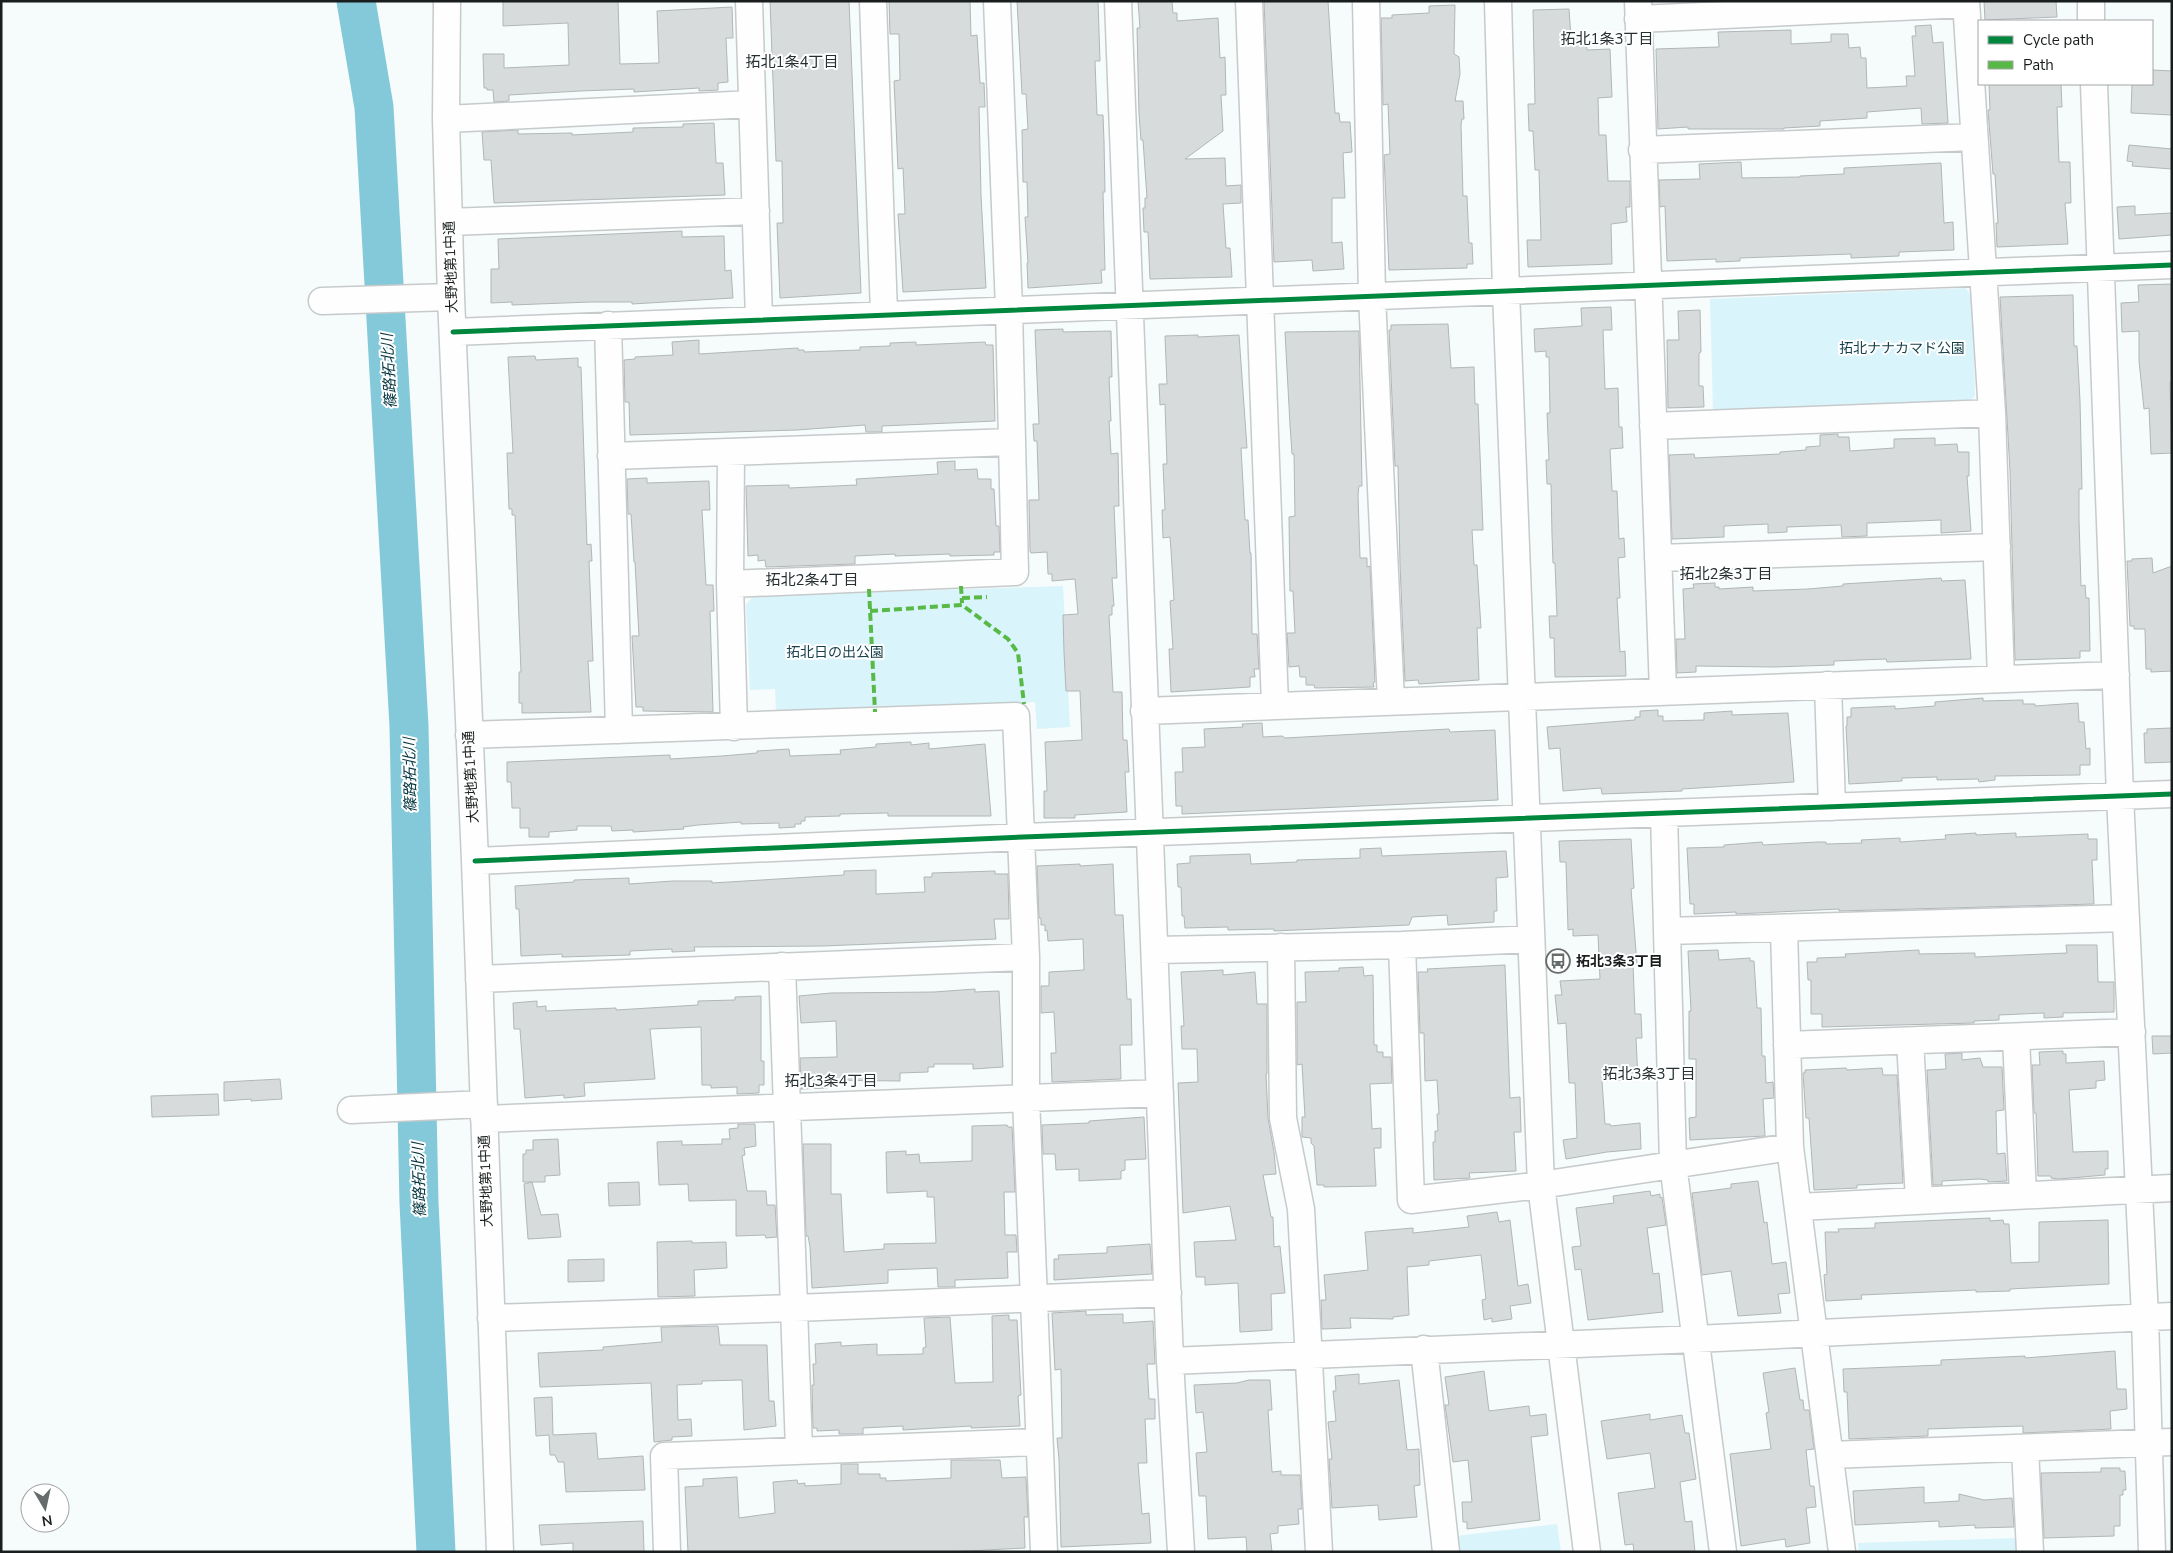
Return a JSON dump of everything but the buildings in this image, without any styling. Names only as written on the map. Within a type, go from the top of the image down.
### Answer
[{"type":"street","name":"大野地第1中通","points":[[447,1],[446,119],[451,298],[454,332],[475,861],[490,1318],[500,1552]]},
{"type":"street","points":[[749,1],[759,319]]},
{"type":"street","points":[[873,1],[884,314]]},
{"type":"street","points":[[730,584],[1015,572],[1009,309],[997,1]]},
{"type":"street","points":[[1118,1],[1170,1360],[1181,1552]]},
{"type":"street","points":[[1248,1],[1274,705]]},
{"type":"street","points":[[1366,1],[1372,296],[1391,701]]},
{"type":"street","points":[[1498,1],[1506,291],[1541,1185],[1587,1552]]},
{"type":"street","points":[[2091,1],[2091,20]]},
{"type":"street","points":[[1663,691],[1638,10],[1966,3],[1992,413],[2001,680]]},
{"type":"street","points":[[2094,85],[2120,796],[2145,1317],[2160,1443],[2152,1552]]},
{"type":"street","points":[[446,119],[752,104]]},
{"type":"street","points":[[1642,150],[1974,137]]},
{"type":"street","points":[[449,222],[756,211]]},
{"type":"street","points":[[454,332],[2172,265]]},
{"type":"street","points":[[322,301],[406,297],[451,298]]},
{"type":"street","points":[[608,325],[619,730]]},
{"type":"street","points":[[1653,426],[1992,413]]},
{"type":"street","points":[[611,456],[1012,442]]},
{"type":"street","points":[[731,452],[730,584],[734,727]]},
{"type":"street","points":[[1658,558],[1997,546]]},
{"type":"street","points":[[1144,711],[2116,675]]},
{"type":"street","points":[[1828,685],[1832,807]]},
{"type":"street","points":[[469,735],[1016,716],[1026,957],[1026,1098],[1038,1442],[1044,1552]]},
{"type":"street","points":[[475,861],[1022,837],[2172,794]]},
{"type":"street","points":[[1664,813],[1673,1164],[1723,1552]]},
{"type":"street","points":[[1667,932],[2126,918]]},
{"type":"street","points":[[1784,929],[1790,1147],[1842,1552]]},
{"type":"street","points":[[1154,950],[1402,945],[1531,939]]},
{"type":"street","points":[[1402,945],[1410,1200],[1541,1185],[1790,1147]]},
{"type":"street","points":[[1281,947],[1283,1118],[1301,1209],[1307,1355],[1319,1552]]},
{"type":"street","points":[[479,979],[1026,957]]},
{"type":"street","points":[[782,966],[800,1450]]},
{"type":"street","points":[[1787,1046],[2132,1032]]},
{"type":"street","points":[[2016,1037],[2022,1195]]},
{"type":"street","points":[[1910,1041],[1918,1200]]},
{"type":"street","points":[[351,1110],[438,1106],[484,1112],[787,1108],[1160,1093]]},
{"type":"street","points":[[1798,1208],[1918,1200],[2172,1188]]},
{"type":"street","points":[[490,1318],[1168,1293]]},
{"type":"street","points":[[1170,1360],[1815,1334],[2172,1316]]},
{"type":"street","points":[[1424,1349],[1446,1552]]},
{"type":"street","points":[[667,1552],[664,1456],[1038,1442]]},
{"type":"street","points":[[1830,1455],[2160,1443]]},
{"type":"street","points":[[2025,1448],[2030,1552]]},
{"type":"green space","name":"拓北ナナカマド公園","points":[[1965,288],[1972,296],[1975,396],[1969,402],[1713,411],[1710,299]]},
{"type":"green space","name":"拓北日の出公園","points":[[1063,586],[1070,727],[1037,729],[1035,702],[776,712],[775,689],[750,690],[746,605],[753,596]]},
{"type":"green space","points":[[1557,1524],[1561,1552],[1458,1552],[1456,1536]]},
{"type":"green space","points":[[2018,1538],[2019,1552],[1859,1552],[1858,1543]]},
{"type":"waterway","name":"篠路拓北川","points":[[356,1],[374,107],[409,726],[419,1203],[436,1552]]},
{"type":"marked path","points":[[961,586],[962,603]]},
{"type":"marked path","points":[[869,589],[875,712]]},
{"type":"marked path","points":[[962,598],[987,597]]},
{"type":"marked path","points":[[870,611],[962,605],[1008,639],[1018,653],[1024,704]]},
{"type":"cycle path","points":[[453,332],[2172,265]]},
{"type":"cycle path","points":[[475,861],[1023,837],[2172,794]]},
{"type":"place","name":"拓北3条3丁目","points":[[1558,961]]},
{"type":"district","name":"拓北1条3丁目","points":[[1607,39]]},
{"type":"district","name":"拓北1条4丁目","points":[[792,62]]},
{"type":"district","name":"拓北2条3丁目","points":[[1726,574]]},
{"type":"district","name":"拓北2条4丁目","points":[[812,580]]},
{"type":"district","name":"拓北3条3丁目","points":[[1649,1074]]},
{"type":"district","name":"拓北3条4丁目","points":[[831,1081]]}]
